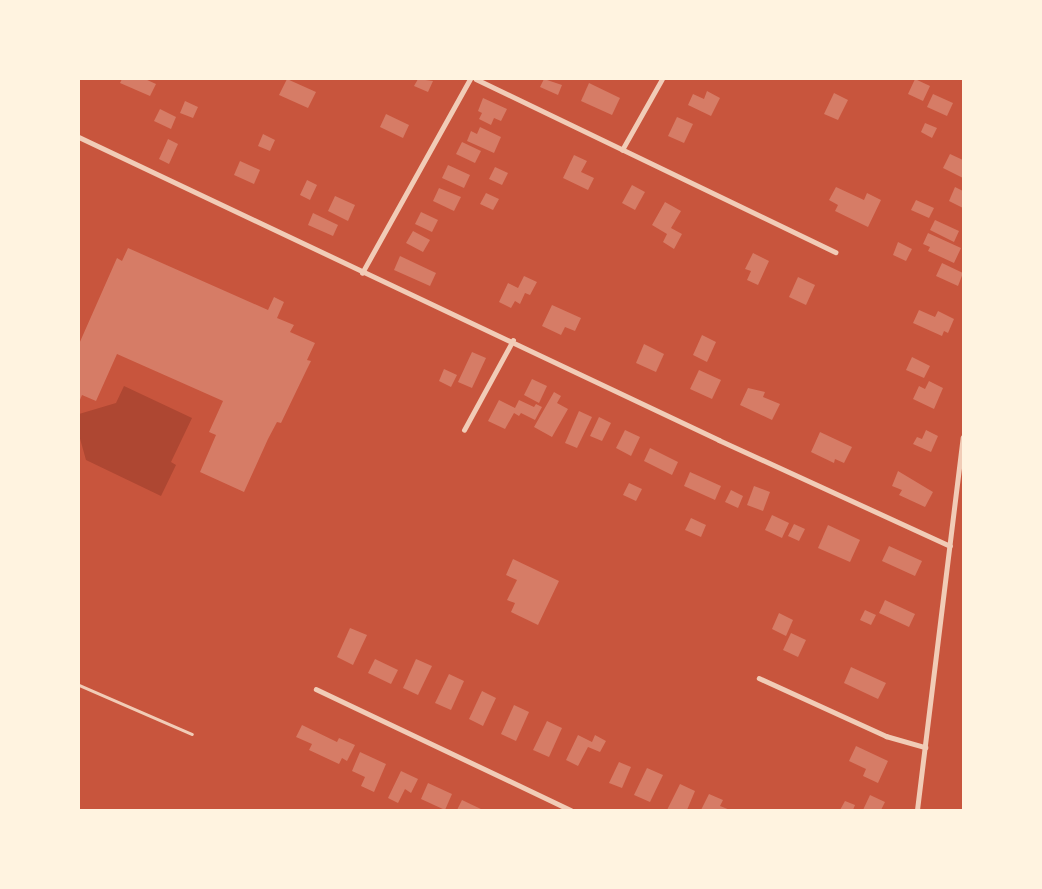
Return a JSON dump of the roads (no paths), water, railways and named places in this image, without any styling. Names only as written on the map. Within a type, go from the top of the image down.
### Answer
[{"type":"street","points":[[362,273],[470,79]]},
{"type":"street","points":[[476,79],[836,252]]},
{"type":"street","points":[[622,149],[662,79]]},
{"type":"street","points":[[79,137],[362,273],[950,546]]},
{"type":"street","points":[[464,430],[513,341]]},
{"type":"street","points":[[917,810],[963,438]]},
{"type":"street","points":[[759,678],[886,736],[925,747]]},
{"type":"street","points":[[316,689],[571,810]]},
{"type":"lane","points":[[79,685],[192,734]]}]
